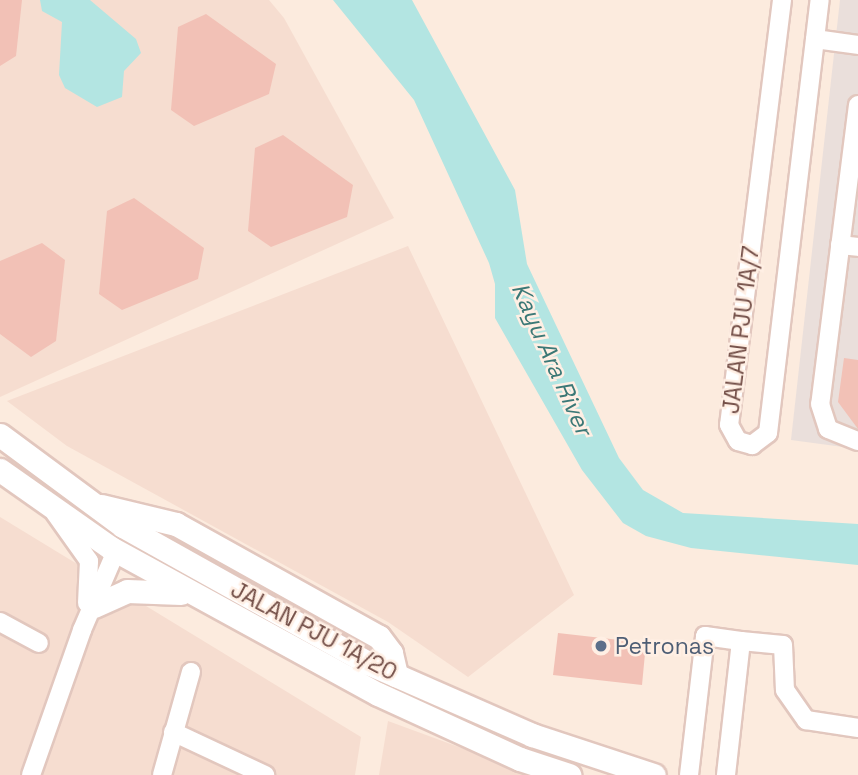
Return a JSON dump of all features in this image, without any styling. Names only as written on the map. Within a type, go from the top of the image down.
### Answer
[{"type":"street","name":"JALAN PJU 1A/7","points":[[782,0],[729,425],[738,441],[752,446],[768,433],[820,0]]},
{"type":"street","points":[[815,39],[858,45]]},
{"type":"street","points":[[858,105],[849,246],[820,404],[828,429],[858,441]]},
{"type":"street","points":[[0,435],[80,498],[74,502],[108,526],[116,551],[82,630],[31,775]]},
{"type":"street","name":"JALAN PJU 1A/20","points":[[0,470],[54,511],[116,551],[378,694],[520,759],[569,775]]},
{"type":"street","name":"JALAN PJU 1A/20","points":[[80,498],[176,524],[379,637],[391,653],[396,675],[532,736],[617,769],[654,775]]},
{"type":"street","points":[[54,511],[89,561],[91,584],[82,630]]},
{"type":"street","points":[[93,606],[127,591],[154,589],[194,595]]},
{"type":"street","points":[[0,622],[39,643]]},
{"type":"street","points":[[689,775],[705,636],[783,645],[785,690],[806,720],[858,729]]},
{"type":"street","points":[[726,775],[741,640]]},
{"type":"street","points":[[162,775],[191,672]]},
{"type":"street","points":[[173,732],[265,775]]},
{"type":"shaded area","points":[[0,0],[269,0],[284,18],[394,218],[0,397]]},
{"type":"shaded area","points":[[840,0],[858,0],[858,449],[791,440]]},
{"type":"shaded area","points":[[408,246],[574,595],[468,677],[388,622],[67,446],[7,401]]},
{"type":"shaded area","points":[[0,517],[361,737],[355,775],[0,775]]},
{"type":"shaded area","points":[[388,721],[535,775],[379,775]]},
{"type":"water","points":[[40,0],[90,0],[136,39],[141,53],[124,71],[122,97],[97,107],[65,88],[59,75],[62,22],[42,11]]},
{"type":"water","name":"Kayu Ara River","points":[[333,0],[412,0],[515,190],[527,264],[619,458],[643,490],[683,513],[858,524],[858,565],[691,548],[646,536],[623,523],[582,470],[495,318],[495,284],[489,263],[414,100]]},
{"type":"building","points":[[0,0],[22,0],[16,56],[0,66]]},
{"type":"building","points":[[206,14],[276,64],[269,94],[194,126],[171,110],[178,27]]},
{"type":"building","points":[[283,135],[353,185],[347,217],[271,247],[248,231],[255,148]]},
{"type":"building","points":[[134,198],[204,248],[198,279],[122,310],[99,294],[107,211]]},
{"type":"building","points":[[42,243],[65,260],[56,341],[31,357],[0,334],[0,261]]},
{"type":"building","points":[[844,358],[858,360],[858,429],[838,402]]},
{"type":"building","points":[[558,633],[646,643],[642,685],[553,675]]},
{"type":"place","name":"Petronas","points":[[601,646]]}]
